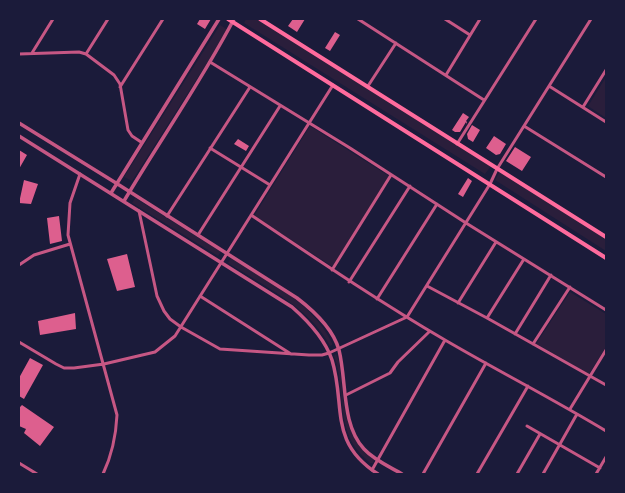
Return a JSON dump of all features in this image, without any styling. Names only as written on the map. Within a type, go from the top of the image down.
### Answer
[{"type":"main road","points":[[228,19],[233,20],[606,258]]},
{"type":"main road","points":[[260,19],[606,237]]},
{"type":"street","points":[[32,53],[53,19]]},
{"type":"street","points":[[86,54],[108,19]]},
{"type":"street","points":[[120,87],[163,19]]},
{"type":"street","points":[[110,193],[219,19]]},
{"type":"street","points":[[358,19],[484,100]]},
{"type":"street","points":[[445,19],[470,35]]},
{"type":"street","points":[[446,75],[480,19]]},
{"type":"street","points":[[457,144],[536,19]]},
{"type":"street","points":[[139,211],[157,296],[164,311],[181,327],[220,349],[293,355],[329,353],[407,317],[591,19]]},
{"type":"street","points":[[124,201],[210,62],[228,32],[233,20]]},
{"type":"street","points":[[368,86],[396,43]]},
{"type":"street","points":[[19,54],[79,52],[86,54],[114,75],[120,87],[128,130],[132,136],[141,142]]},
{"type":"street","points":[[210,62],[606,310]]},
{"type":"street","points":[[583,108],[606,70]]},
{"type":"street","points":[[19,342],[64,368],[104,364],[155,352],[175,336],[334,84]]},
{"type":"street","points":[[549,86],[606,122]]},
{"type":"street","points":[[167,216],[250,87]]},
{"type":"street","points":[[198,235],[280,106]]},
{"type":"street","points":[[19,123],[297,298],[309,308],[330,332],[338,349],[347,409],[350,424],[355,436],[364,450],[402,474]]},
{"type":"street","points":[[524,126],[606,177]]},
{"type":"street","points":[[19,136],[292,307],[311,325],[319,335],[329,353],[336,381],[341,423],[349,445],[356,455],[378,474]]},
{"type":"street","points":[[210,148],[270,185]]},
{"type":"street","points":[[80,174],[70,203],[68,230],[70,244],[117,415],[115,440],[103,474]]},
{"type":"street","points":[[332,270],[391,175]]},
{"type":"street","points":[[349,282],[410,186]]},
{"type":"street","points":[[377,299],[437,204]]},
{"type":"street","points":[[251,215],[349,282],[445,340],[570,409],[606,431]]},
{"type":"street","points":[[458,303],[496,242]]},
{"type":"street","points":[[19,265],[34,255],[70,244]]},
{"type":"street","points":[[487,318],[524,259]]},
{"type":"street","points":[[515,334],[551,275]]},
{"type":"street","points":[[427,286],[606,385]]},
{"type":"street","points":[[533,344],[570,287]]},
{"type":"street","points":[[200,296],[293,355]]},
{"type":"street","points":[[346,395],[390,373],[398,362],[430,331]]},
{"type":"street","points":[[372,470],[445,340]]},
{"type":"street","points":[[570,409],[606,350]]},
{"type":"street","points":[[423,474],[486,362]]},
{"type":"street","points":[[477,474],[528,386]]},
{"type":"street","points":[[543,474],[577,414]]},
{"type":"street","points":[[527,426],[600,468]]},
{"type":"street","points":[[517,474],[540,434]]},
{"type":"street","points":[[596,474],[606,457]]},
{"type":"street","points":[[19,463],[37,474]]},
{"type":"shaded area","points":[[246,19],[256,19],[491,166],[485,174],[244,23]]},
{"type":"shaded area","points":[[220,25],[228,30],[132,181],[124,177]]},
{"type":"shaded area","points":[[606,77],[606,118],[588,106]]},
{"type":"shaded area","points":[[310,126],[389,176],[333,267],[254,216]]},
{"type":"shaded area","points":[[499,173],[606,239],[606,251],[495,180]]},
{"type":"shaded area","points":[[135,198],[220,251],[218,256],[132,203]]},
{"type":"shaded area","points":[[231,258],[274,284],[301,304],[313,315],[323,328],[332,345],[330,346],[322,332],[311,320],[285,298],[228,263]]},
{"type":"shaded area","points":[[570,292],[606,314],[606,347],[589,374],[536,344]]},
{"type":"shaded area","points":[[336,354],[339,361],[346,415],[350,427],[355,439],[363,450],[374,460],[373,463],[370,463],[356,449],[347,431],[342,409],[338,371],[334,356]]},
{"type":"building","points":[[200,19],[211,19],[205,29],[197,24]]},
{"type":"building","points":[[293,19],[305,19],[297,32],[288,26]]},
{"type":"building","points":[[335,32],[340,35],[330,51],[325,48]]},
{"type":"building","points":[[463,113],[469,117],[466,121],[467,122],[460,132],[455,132],[452,130]]},
{"type":"building","points":[[472,125],[480,130],[473,142],[468,139],[467,134]]},
{"type":"building","points":[[494,136],[506,144],[500,154],[496,155],[486,148]]},
{"type":"building","points":[[238,139],[249,146],[246,151],[234,144]]},
{"type":"building","points":[[515,147],[531,157],[522,171],[506,161]]},
{"type":"building","points":[[19,150],[27,155],[19,169]]},
{"type":"building","points":[[468,178],[472,181],[463,197],[458,194]]},
{"type":"building","points":[[24,180],[38,184],[31,204],[19,203]]},
{"type":"building","points":[[59,216],[62,241],[50,244],[47,218]]},
{"type":"building","points":[[127,254],[135,287],[117,291],[107,259]]},
{"type":"building","points":[[75,313],[76,329],[40,335],[38,321]]},
{"type":"building","points":[[30,358],[43,365],[24,399],[19,396],[19,378]]},
{"type":"building","points":[[22,405],[54,427],[40,446],[24,433],[26,429],[19,426],[19,408]]}]
